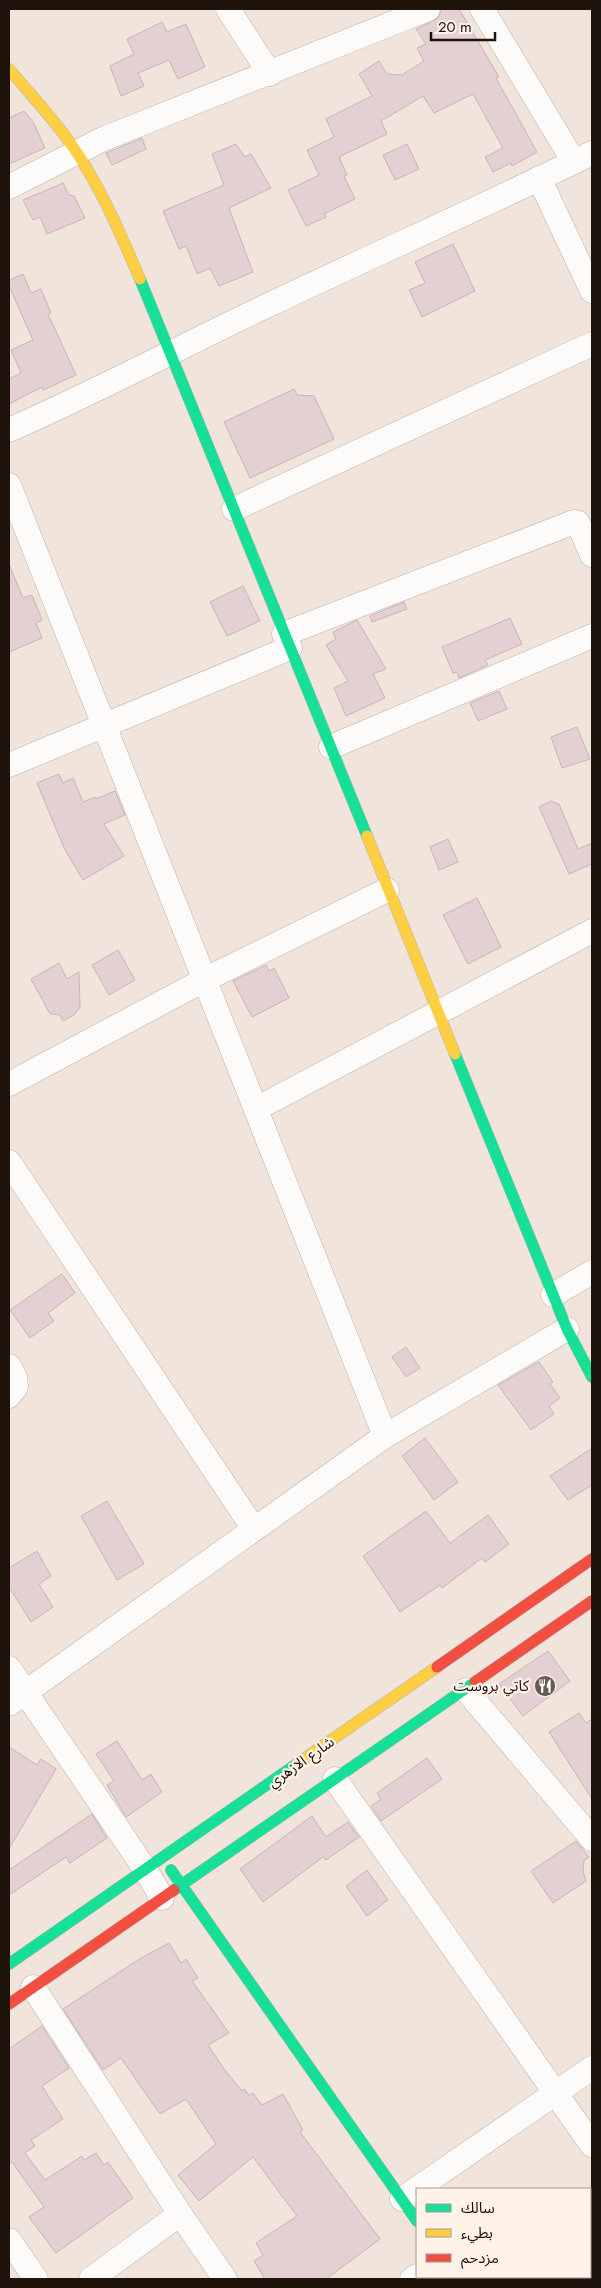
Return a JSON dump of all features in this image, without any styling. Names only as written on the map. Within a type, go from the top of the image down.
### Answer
[{"type":"street","points":[[228,9],[270,74]]},
{"type":"street","points":[[9,186],[103,139],[270,74],[428,9]]},
{"type":"street","points":[[9,430],[93,392],[170,352],[583,158],[482,9]]},
{"type":"street","points":[[9,70],[77,152],[94,180],[121,238],[170,352],[567,1329],[592,1377]]},
{"type":"street","points":[[539,178],[592,291]]},
{"type":"street","points":[[234,509],[592,344]]},
{"type":"street","points":[[9,484],[385,1436]]},
{"type":"street","points":[[9,765],[104,725],[287,641],[574,522],[578,524],[592,555]]},
{"type":"street","points":[[331,747],[592,636]]},
{"type":"street","points":[[9,1084],[206,979],[388,890]]},
{"type":"street","points":[[256,1109],[592,931]]},
{"type":"street","points":[[9,1162],[254,1529]]},
{"type":"street","points":[[553,1295],[592,1272]]},
{"type":"street","points":[[17,1698],[385,1436],[567,1329]]},
{"type":"street","points":[[9,1366],[15,1377],[16,1387],[9,1396]]},
{"type":"street","name":"شارع الازهري","points":[[9,1964],[592,1559]]},
{"type":"street","points":[[9,2004],[466,1690],[592,1601]]},
{"type":"street","points":[[9,1668],[17,1698],[154,1863],[171,1892],[416,2220]]},
{"type":"street","points":[[466,1690],[592,1839]]},
{"type":"street","points":[[335,1779],[592,2145]]},
{"type":"street","points":[[33,1987],[180,2214],[226,2279]]},
{"type":"street","points":[[418,2188],[592,2068]]},
{"type":"street","points":[[402,2199],[416,2189]]},
{"type":"street","points":[[91,2279],[180,2214]]},
{"type":"street","points":[[9,2240],[36,2279]]},
{"type":"building","points":[[441,9],[459,9],[499,77],[496,78],[537,152],[512,166],[511,163],[493,172],[485,157],[503,148],[473,94],[434,113],[423,96],[381,121],[387,134],[339,157],[347,175],[344,176],[355,199],[324,214],[326,217],[306,226],[288,190],[319,175],[307,150],[334,137],[326,119],[372,96],[359,74],[379,61],[387,74],[402,75],[424,61],[417,48],[426,44],[416,29],[438,18]]},
{"type":"building","points":[[162,22],[167,32],[186,24],[205,67],[178,79],[169,60],[138,73],[144,86],[121,96],[110,66],[134,54],[127,39]]},
{"type":"building","points":[[24,111],[33,122],[45,148],[9,164],[9,118]]},
{"type":"building","points":[[142,138],[146,149],[112,165],[106,153]]},
{"type":"building","points":[[236,144],[245,157],[251,154],[271,188],[229,208],[253,272],[219,286],[210,268],[197,274],[186,246],[179,249],[163,211],[224,185],[212,154]]},
{"type":"building","points":[[407,144],[419,169],[395,180],[383,155]]},
{"type":"building","points":[[63,183],[69,195],[74,196],[85,218],[47,234],[40,217],[33,220],[23,200]]},
{"type":"building","points":[[453,244],[475,291],[422,317],[409,290],[425,283],[415,262]]},
{"type":"building","points":[[23,274],[31,293],[41,289],[51,313],[48,314],[76,375],[43,390],[42,387],[9,404],[9,379],[21,373],[11,350],[33,340],[9,286],[9,280]]},
{"type":"building","points":[[294,389],[297,395],[314,396],[334,439],[250,478],[224,422]]},
{"type":"building","points":[[9,564],[23,598],[32,595],[42,620],[36,623],[42,638],[9,652]]},
{"type":"building","points":[[243,586],[260,621],[227,636],[210,602]]},
{"type":"building","points":[[404,602],[407,609],[372,622],[370,616]]},
{"type":"building","points":[[510,618],[522,644],[485,660],[488,665],[459,678],[457,672],[453,673],[442,647]]},
{"type":"building","points":[[357,620],[386,669],[373,674],[385,698],[346,716],[334,688],[348,681],[326,645],[336,639],[333,632]]},
{"type":"building","points":[[499,691],[507,709],[478,721],[470,703]]},
{"type":"building","points":[[577,727],[590,759],[562,768],[551,737]]},
{"type":"building","points":[[59,774],[63,783],[73,778],[83,802],[115,791],[125,815],[104,824],[124,856],[83,880],[64,848],[37,783]]},
{"type":"building","points":[[551,801],[559,804],[578,849],[592,843],[592,864],[569,874],[539,807]]},
{"type":"building","points":[[448,839],[458,862],[439,870],[430,847]]},
{"type":"building","points":[[477,898],[501,947],[468,964],[443,915]]},
{"type":"building","points":[[118,950],[135,980],[109,995],[92,965]]},
{"type":"building","points":[[59,963],[67,979],[79,972],[80,1007],[74,1015],[63,1021],[60,1015],[50,1014],[31,979]]},
{"type":"building","points":[[266,965],[269,971],[274,968],[289,998],[252,1017],[233,981]]},
{"type":"building","points":[[62,1274],[75,1293],[48,1313],[54,1321],[30,1338],[10,1310]]},
{"type":"building","points":[[406,1347],[420,1368],[406,1377],[392,1357]]},
{"type":"building","points":[[539,1362],[553,1382],[550,1384],[560,1398],[549,1406],[554,1414],[531,1430],[498,1385]]},
{"type":"building","points":[[425,1438],[458,1482],[434,1500],[402,1456]]},
{"type":"building","points":[[592,1448],[592,1485],[568,1500],[550,1476]]},
{"type":"building","points":[[107,1501],[144,1564],[117,1580],[81,1516]]},
{"type":"building","points":[[426,1511],[450,1543],[488,1515],[509,1544],[485,1562],[482,1558],[442,1588],[440,1585],[400,1612],[363,1556]]},
{"type":"building","points":[[37,1551],[51,1576],[39,1584],[53,1607],[31,1622],[9,1587],[9,1568]]},
{"type":"building","points":[[548,1651],[570,1681],[523,1716],[499,1684]]},
{"type":"building","points":[[579,1713],[586,1723],[592,1719],[592,1799],[549,1732]]},
{"type":"building","points":[[117,1741],[142,1780],[151,1774],[162,1792],[126,1817],[107,1785],[114,1781],[96,1754]]},
{"type":"building","points":[[9,1747],[37,1765],[41,1759],[56,1769],[9,1849]]},
{"type":"building","points":[[427,1758],[442,1779],[381,1821],[371,1806],[381,1799],[377,1793]]},
{"type":"building","points":[[92,1814],[107,1838],[70,1863],[66,1857],[9,1895],[9,1870]]},
{"type":"building","points":[[312,1816],[326,1837],[348,1822],[359,1837],[326,1860],[323,1857],[263,1902],[240,1869]]},
{"type":"building","points":[[576,1841],[589,1857],[584,1860],[583,1871],[586,1881],[553,1903],[531,1871]]},
{"type":"building","points":[[367,1870],[388,1900],[367,1916],[346,1886]]},
{"type":"building","points":[[169,1943],[181,1963],[186,1959],[198,1978],[192,1981],[229,2033],[208,2045],[224,2069],[242,2091],[244,2089],[249,2095],[253,2093],[262,2105],[283,2094],[303,2130],[300,2132],[380,2239],[326,2279],[265,2279],[254,2261],[263,2255],[256,2243],[297,2216],[253,2157],[199,2201],[178,2175],[216,2144],[186,2099],[160,2114],[121,2058],[103,2070],[63,2009],[141,1958]]},
{"type":"building","points":[[42,2026],[69,2068],[42,2086],[63,2119],[31,2140],[35,2146],[25,2153],[45,2180],[82,2156],[84,2160],[96,2153],[104,2165],[108,2162],[133,2198],[56,2253],[29,2217],[44,2207],[12,2162],[9,2164],[9,2049]]},
{"type":"traffic: fast","points":[[140,279],[367,836]]},
{"type":"traffic: fast","points":[[455,1054],[567,1329],[592,1377]]},
{"type":"traffic: fast","points":[[174,1890],[475,1682]]},
{"type":"traffic: fast","points":[[9,1964],[298,1763]]},
{"type":"traffic: fast","points":[[171,1870],[416,2220]]},
{"type":"traffic: slow","points":[[9,69],[79,155],[109,209],[140,279]]},
{"type":"traffic: slow","points":[[367,836],[455,1054]]},
{"type":"traffic: slow","points":[[298,1763],[437,1667]]},
{"type":"traffic: jam","points":[[437,1667],[592,1559]]},
{"type":"traffic: jam","points":[[475,1682],[592,1601]]},
{"type":"traffic: jam","points":[[9,2004],[174,1890]]},
{"type":"place","name":"كاتي بروست","points":[[545,1686]]}]
